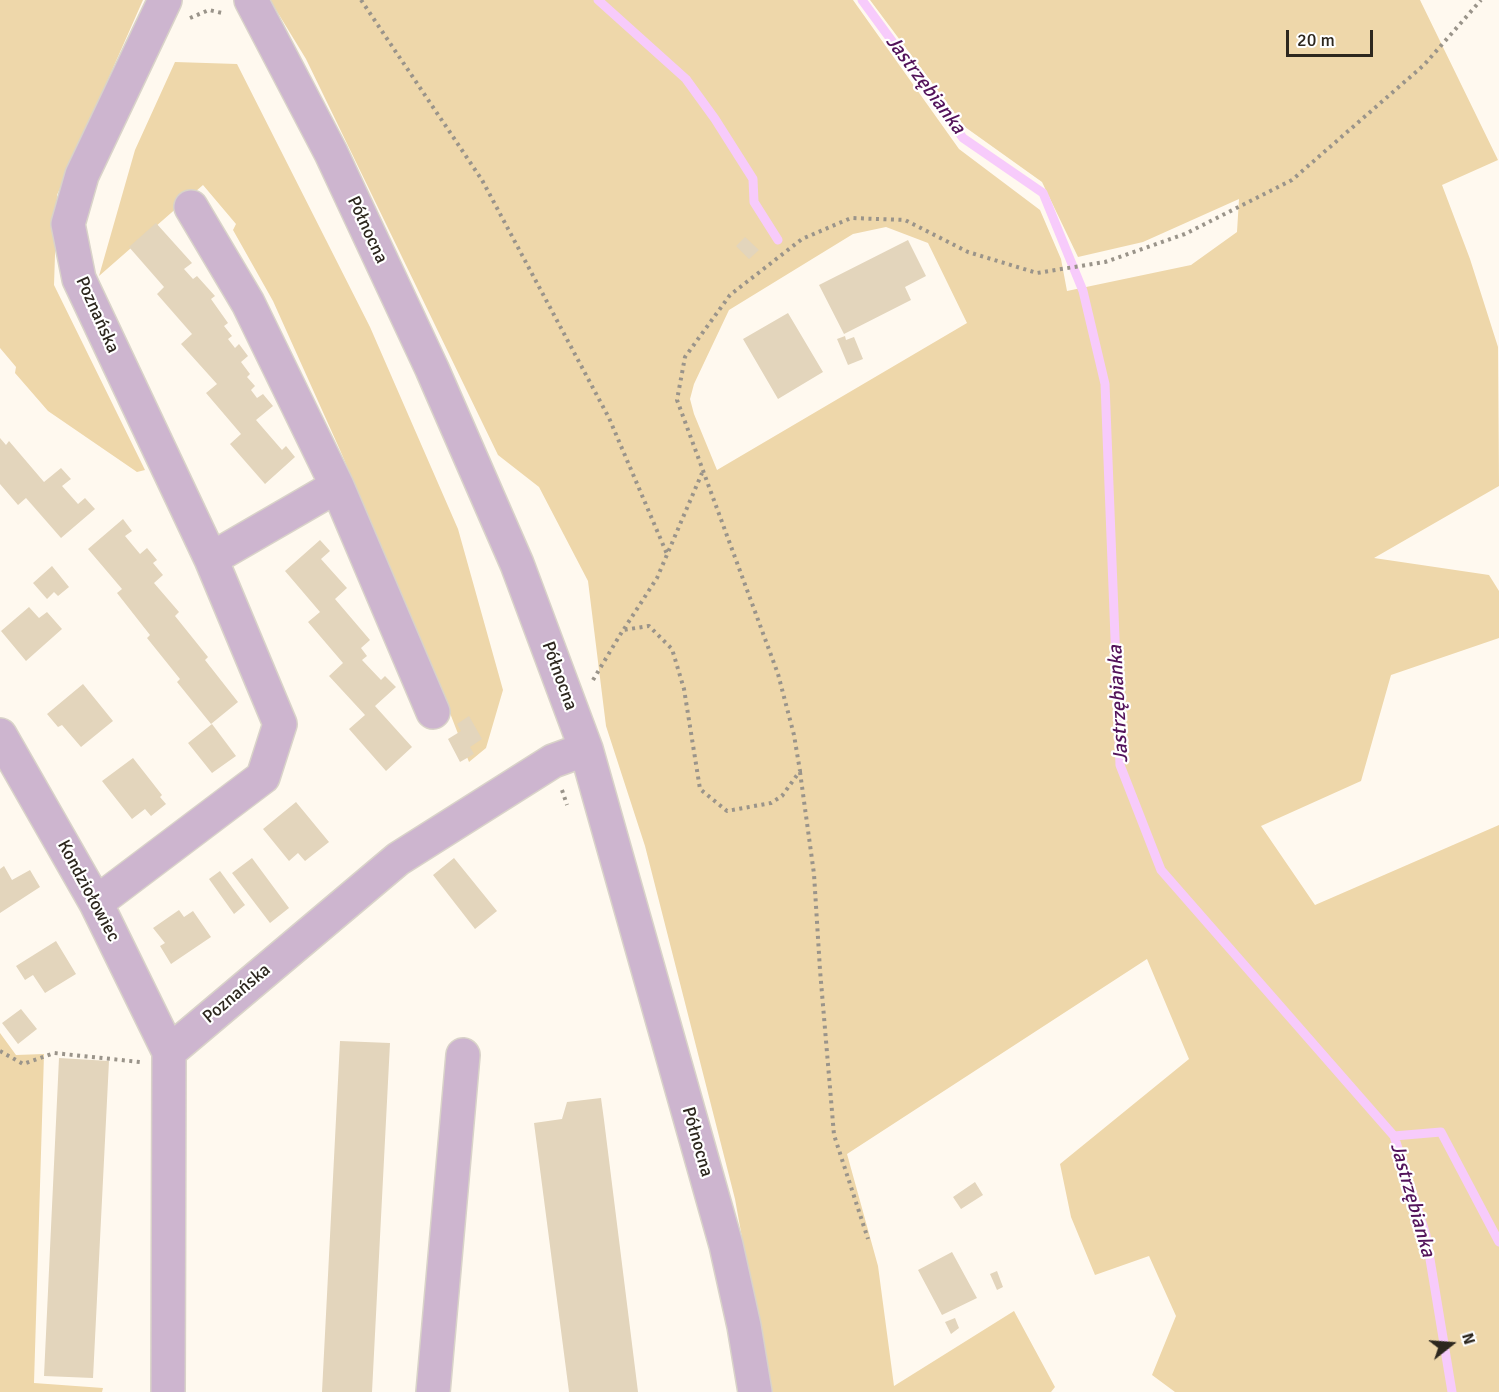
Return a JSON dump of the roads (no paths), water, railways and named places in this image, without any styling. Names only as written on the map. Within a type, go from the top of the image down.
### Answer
[{"type":"street","name":"Północna","points":[[241,8],[331,153],[432,369],[517,564],[586,749],[726,1245],[744,1326],[755,1392]]},
{"type":"street","name":"Poznańska","points":[[96,903],[263,777],[280,724],[211,559],[79,279],[68,224],[82,175],[176,10]]},
{"type":"street","points":[[191,207],[248,303],[337,486],[433,712]]},
{"type":"street","points":[[211,559],[337,486]]},
{"type":"street","name":"Kondziołowiec","points":[[0,735],[96,903],[169,1058]]},
{"type":"street","name":"Poznańska","points":[[169,1058],[398,859],[553,761],[586,749]]},
{"type":"street","points":[[433,1392],[463,1055]]},
{"type":"street","points":[[168,1392],[169,1058]]},
{"type":"waterway","points":[[598,0],[686,79],[715,119],[753,179],[754,202],[778,240]]},
{"type":"waterway","name":"Jastrzębianka","points":[[862,0],[963,138],[1043,193],[1083,291],[1105,384],[1120,765],[1161,870],[1394,1136],[1426,1235],[1452,1392]]},
{"type":"waterway","points":[[1394,1136],[1441,1132],[1499,1242]]}]
